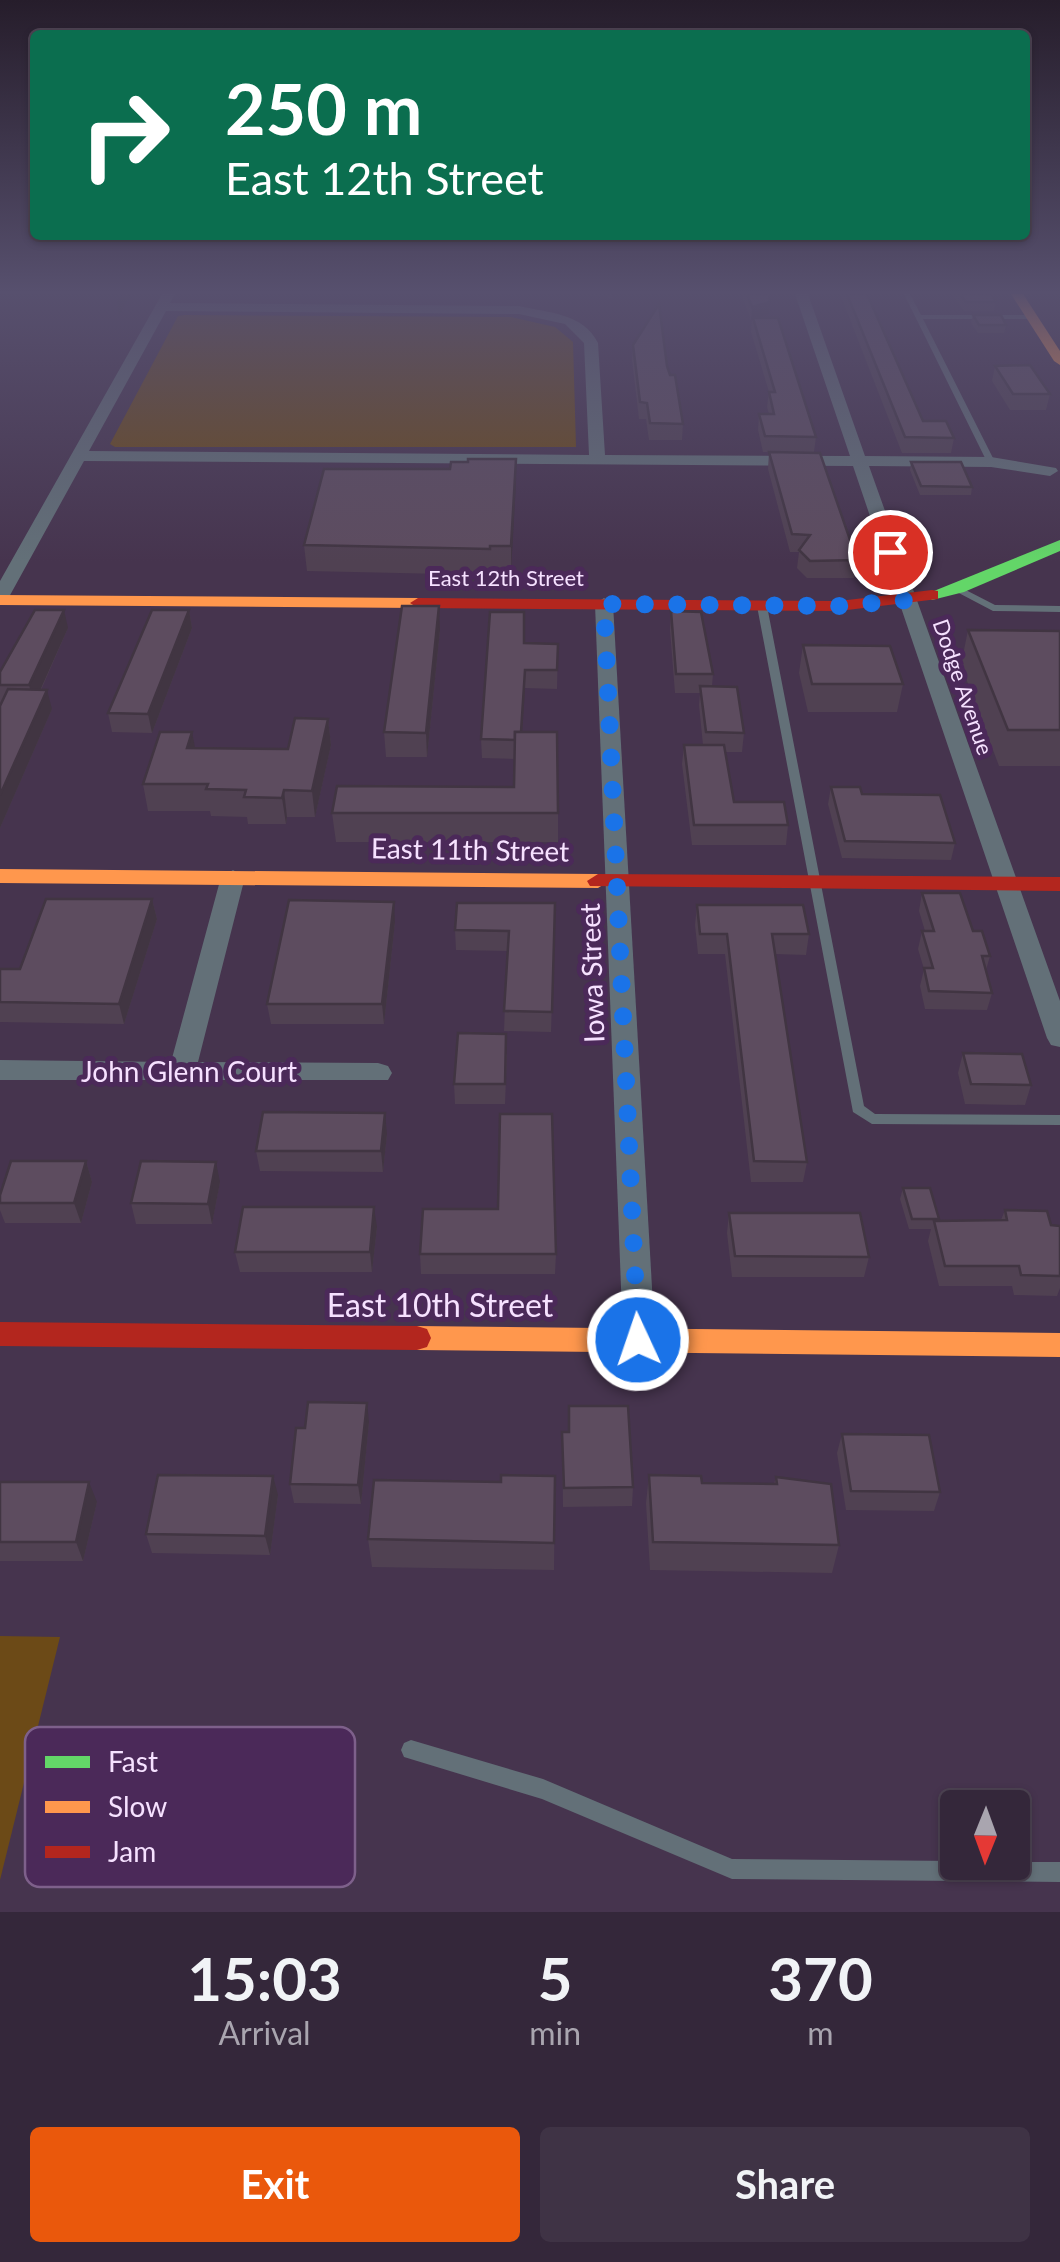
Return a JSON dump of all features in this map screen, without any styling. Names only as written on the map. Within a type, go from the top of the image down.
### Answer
[{"type":"street","points":[[0,598],[120,383]]},
{"type":"street","points":[[593,383],[597,458]]},
{"type":"street","name":"Dodge Avenue","points":[[832,383],[1060,1038]]},
{"type":"street","points":[[79,456],[991,462],[1050,471]]},
{"type":"street","name":"East 12th Street","points":[[0,598],[762,606],[907,600],[958,589],[1060,545]]},
{"type":"street","name":"Iowa Street","points":[[604,604],[620,882],[638,1340]]},
{"type":"street","name":"East 11th Street","points":[[0,876],[1060,884]]},
{"type":"street","points":[[182,1072],[233,877]]},
{"type":"street","name":"John Glenn Court","points":[[0,1070],[378,1073]]},
{"type":"street","name":"East 10th Street","points":[[0,1334],[1060,1346]]},
{"type":"lane","points":[[951,383],[991,462]]},
{"type":"lane","points":[[958,589],[993,608],[1060,609]]},
{"type":"lane","points":[[762,606],[858,1108],[872,1119],[1060,1120]]},
{"type":"lane","points":[[411,1750],[543,1789],[732,1870],[1060,1872]]},
{"type":"shaded area","points":[[142,383],[574,383],[576,447],[110,444]]},
{"type":"shaded area","points":[[0,1636],[60,1637],[38,1727],[25,1727],[25,1779],[0,1880]]},
{"type":"building","points":[[638,383],[676,383],[683,424],[650,423],[647,403],[640,402]]},
{"type":"building","points":[[772,383],[799,383],[816,437],[765,436],[759,414],[774,414],[769,392],[775,392]]},
{"type":"building","points":[[883,383],[906,383],[923,421],[946,421],[954,438],[905,437]]},
{"type":"building","points":[[1006,383],[1043,383],[1050,394],[1013,394]]},
{"type":"building","points":[[769,452],[820,453],[857,560],[810,561],[799,550],[810,535],[792,534]]},
{"type":"building","points":[[516,459],[511,546],[490,549],[304,545],[324,469],[450,469],[451,462]]},
{"type":"building","points":[[911,462],[961,462],[972,487],[921,486]]},
{"type":"building","points":[[402,606],[439,606],[426,733],[384,732]]},
{"type":"building","points":[[35,610],[64,610],[29,685],[0,685],[0,672]]},
{"type":"building","points":[[152,610],[189,610],[148,714],[108,713]]},
{"type":"building","points":[[671,611],[701,612],[713,674],[676,674]]},
{"type":"building","points":[[490,612],[524,612],[524,643],[558,644],[557,670],[525,670],[521,732],[515,732],[515,740],[481,739]]},
{"type":"building","points":[[968,630],[1060,631],[1060,730],[1008,730]]},
{"type":"building","points":[[803,645],[890,646],[903,684],[812,684]]},
{"type":"building","points":[[700,686],[737,687],[744,733],[706,732]]},
{"type":"building","points":[[8,689],[47,690],[0,795],[0,706]]},
{"type":"building","points":[[295,718],[328,719],[312,791],[284,790],[282,798],[244,797],[246,790],[206,789],[208,784],[143,784],[160,732],[192,732],[187,748],[288,749]]},
{"type":"building","points":[[515,732],[557,732],[558,813],[332,813],[337,786],[514,787]]},
{"type":"building","points":[[684,745],[724,745],[734,802],[784,802],[788,825],[694,825]]},
{"type":"building","points":[[831,787],[860,787],[862,794],[940,795],[955,843],[845,841]]},
{"type":"building","points":[[922,893],[960,893],[973,931],[982,931],[990,956],[982,956],[992,993],[929,991],[924,968],[933,968],[922,931],[934,931]]},
{"type":"building","points":[[46,899],[152,899],[119,1004],[0,1002],[0,969],[20,969]]},
{"type":"building","points":[[289,900],[394,902],[382,1004],[267,1004]]},
{"type":"building","points":[[457,903],[555,903],[552,1012],[504,1011],[509,931],[455,930]]},
{"type":"building","points":[[697,905],[803,905],[809,934],[772,934],[807,1162],[754,1161],[727,934],[700,934]]},
{"type":"building","points":[[458,1033],[506,1034],[505,1084],[454,1084]]},
{"type":"building","points":[[963,1053],[1022,1054],[1031,1085],[971,1084]]},
{"type":"building","points":[[263,1112],[385,1113],[381,1151],[256,1151]]},
{"type":"building","points":[[500,1114],[552,1114],[556,1254],[420,1254],[423,1209],[498,1209]]},
{"type":"building","points":[[11,1161],[86,1161],[74,1203],[0,1203]]},
{"type":"building","points":[[141,1161],[216,1162],[208,1204],[131,1203]]},
{"type":"building","points":[[903,1188],[930,1188],[939,1219],[912,1219]]},
{"type":"building","points":[[243,1207],[374,1207],[370,1252],[235,1252]]},
{"type":"building","points":[[1005,1210],[1047,1211],[1051,1225],[1060,1226],[1060,1276],[1021,1275],[1019,1266],[945,1266],[934,1221],[1007,1220]]},
{"type":"building","points":[[729,1213],[860,1213],[869,1257],[735,1256]]},
{"type":"building","points":[[308,1402],[367,1403],[358,1485],[290,1484],[296,1428],[305,1428]]},
{"type":"building","points":[[569,1406],[628,1406],[633,1487],[564,1488],[562,1432],[569,1432]]},
{"type":"building","points":[[842,1434],[929,1435],[940,1492],[851,1491]]},
{"type":"building","points":[[158,1475],[273,1476],[265,1536],[146,1534]]},
{"type":"building","points":[[501,1475],[555,1476],[554,1543],[368,1539],[374,1480],[501,1482]]},
{"type":"building","points":[[649,1475],[701,1476],[702,1483],[777,1484],[776,1477],[831,1484],[839,1545],[653,1542]]},
{"type":"building","points":[[0,1482],[89,1482],[76,1542],[0,1542]]},
{"type":"traffic: fast","points":[[932,595],[958,589],[1060,545]]},
{"type":"traffic: slow","points":[[0,600],[418,603]]},
{"type":"traffic: slow","points":[[0,876],[598,881]]},
{"type":"traffic: slow","points":[[417,1338],[1060,1345]]},
{"type":"traffic: jam","points":[[418,603],[839,606],[932,595]]},
{"type":"traffic: jam","points":[[598,881],[1060,884]]},
{"type":"traffic: jam","points":[[0,1334],[417,1338]]},
{"type":"route","points":[[638,1340],[620,882],[604,604],[839,606],[907,600],[890,552]]}]
